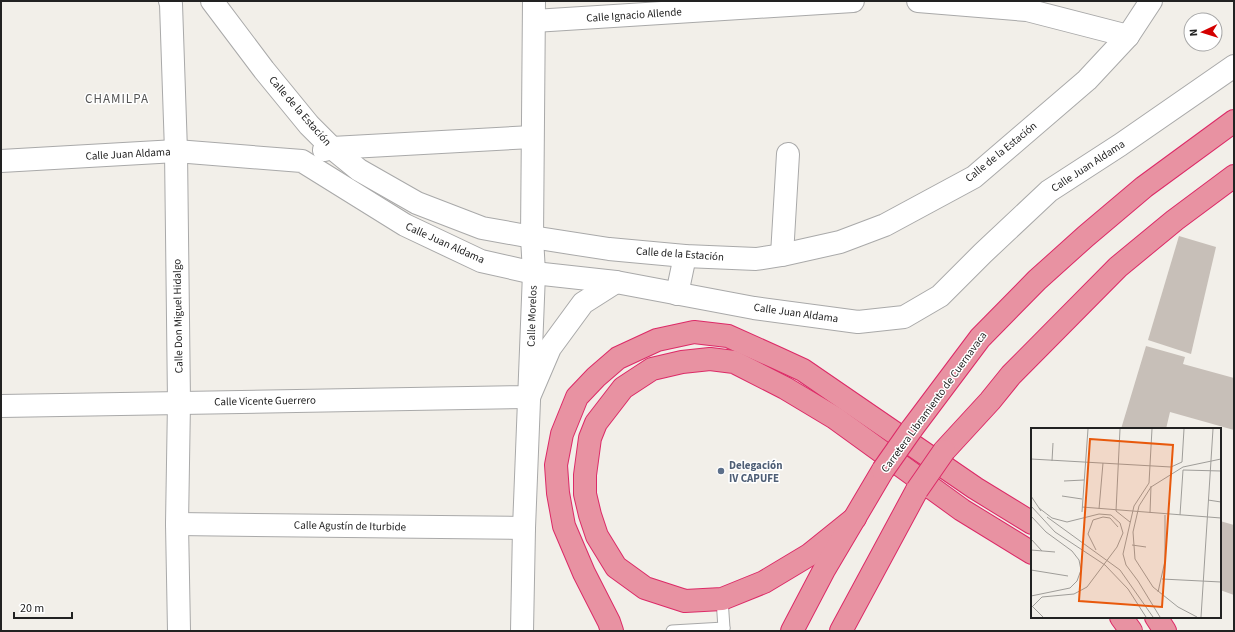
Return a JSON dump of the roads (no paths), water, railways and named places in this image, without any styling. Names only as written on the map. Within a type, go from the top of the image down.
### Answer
[{"type":"highway","name":"Carretera Libramiento de Cuernavaca","points":[[792,631],[824,570],[883,470],[980,338],[1037,280],[1086,236],[1144,187],[1234,121]]},
{"type":"highway","points":[[841,631],[916,490],[944,451],[990,401],[1011,375],[1118,267],[1175,220],[1234,176]]},
{"type":"highway","points":[[612,631],[609,622],[584,573],[564,526],[558,493],[556,466],[562,434],[577,398],[596,377],[618,358],[657,340],[694,332],[728,336],[803,370],[975,488],[1031,522]]},
{"type":"highway","points":[[855,518],[809,555],[764,582],[722,599],[685,601],[645,588],[616,567],[597,536],[585,494],[585,475],[590,438],[596,423],[623,388],[652,369],[682,362],[710,359],[734,362],[785,388],[834,418],[962,510],[1031,552]]},
{"type":"highway","points":[[1122,618],[1131,631]]},
{"type":"highway","points":[[1157,618],[1165,631]]},
{"type":"street","name":"Calle Don Miguel Hidalgo","points":[[170,1],[176,151],[179,402],[177,524],[179,631]]},
{"type":"street","name":"Calle de la Estación","points":[[212,1],[264,70],[309,125],[332,148],[359,170],[417,202],[482,228],[532,237],[609,249],[685,256],[756,259],[782,255],[840,242],[885,225],[974,177],[1087,80],[1128,36],[1151,1]]},
{"type":"street","name":"Calle Ignacio Allende","points":[[534,11],[853,1]]},
{"type":"street","points":[[918,1],[1026,5],[1128,36]]},
{"type":"street","name":"Calle Morelos","points":[[522,631],[524,528],[534,273],[532,237],[532,137],[534,11]]},
{"type":"street","name":"Calle Juan Aldama","points":[[1,161],[176,151],[302,161],[405,225],[482,261],[534,273],[616,282],[754,308],[858,322],[904,317],[940,296],[983,253],[1050,191],[1120,145],[1234,66]]},
{"type":"street","points":[[302,161],[322,150],[332,148],[532,137]]},
{"type":"street","points":[[782,255],[788,154]]},
{"type":"street","points":[[677,294],[685,256]]},
{"type":"street","points":[[529,397],[550,348],[583,302],[616,282]]},
{"type":"street","name":"Calle Vicente Guerrero","points":[[1,406],[529,397]]},
{"type":"street","name":"Calle Agustín de Iturbide","points":[[177,524],[524,528]]},
{"type":"lane","points":[[672,631],[723,629],[722,599]]},
{"type":"place","name":"Delegación IV CAPUFE","points":[[721,471]]},
{"type":"district","name":"CHAMILPA","points":[[117,99]]}]
